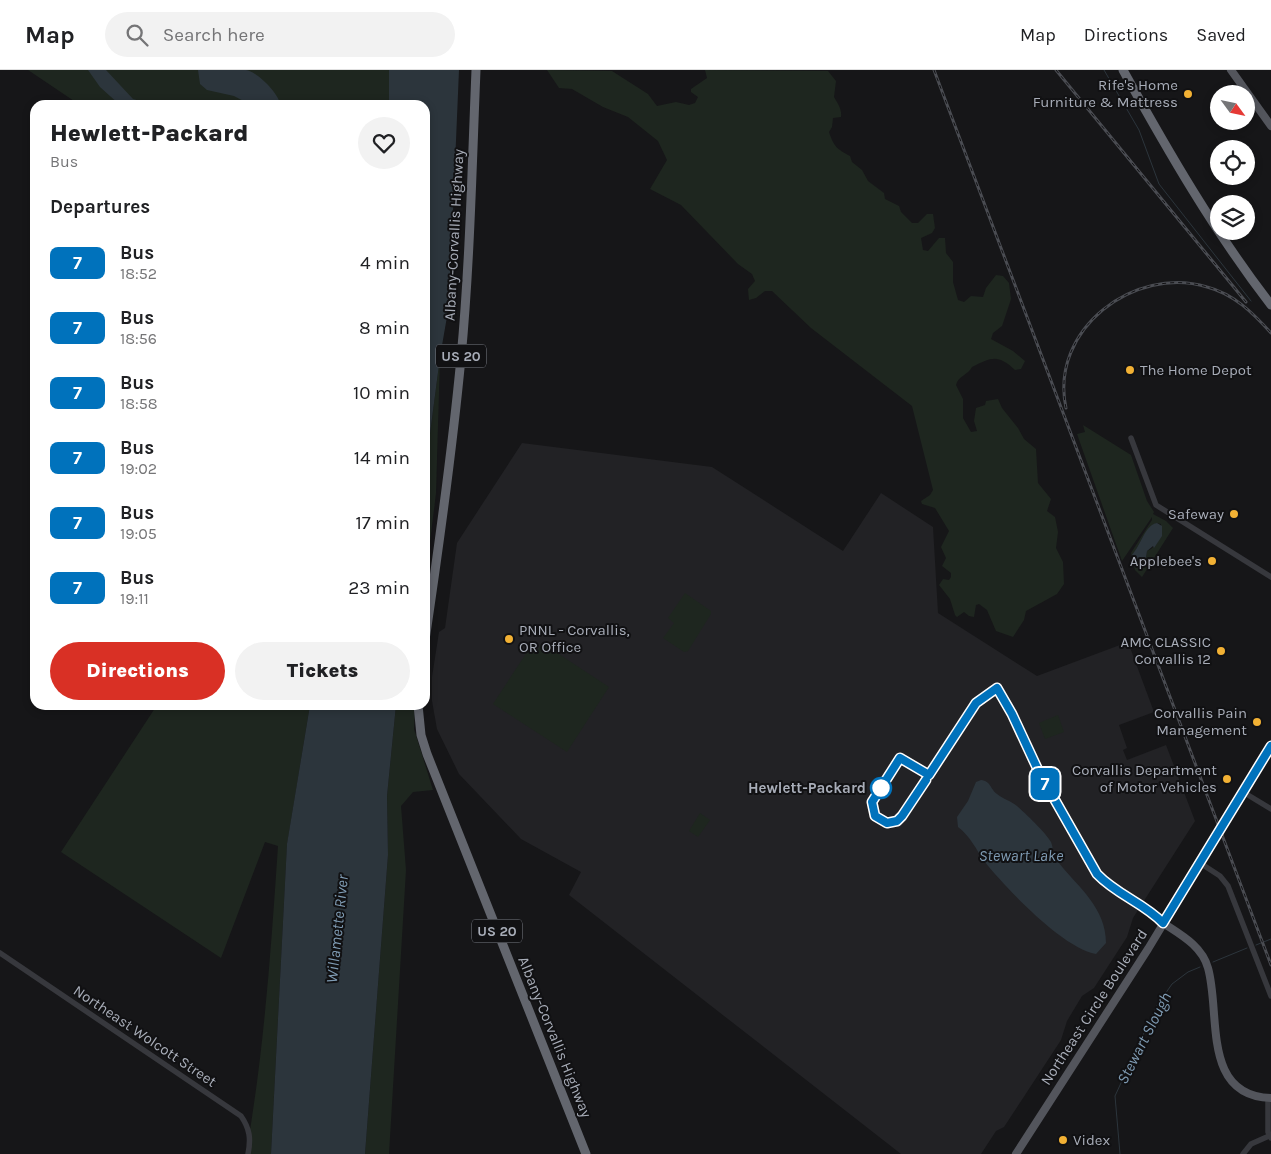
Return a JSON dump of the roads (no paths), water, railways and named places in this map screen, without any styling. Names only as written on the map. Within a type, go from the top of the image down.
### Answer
[{"type":"highway","name":"Albany-Corvallis Highway","points":[[430,608],[437,564],[461,357],[471,206],[476,70]]},
{"type":"highway","points":[[1122,70],[1191,190],[1228,247],[1271,305]]},
{"type":"highway","name":"Albany-Corvallis Highway","points":[[418,710],[421,735],[427,754],[586,1154]]},
{"type":"main road","points":[[1231,70],[1271,126]]},
{"type":"main road","name":"Northeast Circle Boulevard","points":[[1016,1154],[1163,923],[1271,746]]},
{"type":"main road","points":[[1163,923],[1194,944],[1208,967],[1218,1051],[1223,1068],[1242,1089],[1270,1098]]},
{"type":"street","points":[[1130,438],[1156,505],[1271,577]]},
{"type":"street","points":[[1243,792],[1271,809]]},
{"type":"street","points":[[1200,863],[1220,876],[1228,886],[1271,996]]},
{"type":"street","name":"Northeast Wolcott Street","points":[[0,954],[241,1116],[248,1126],[251,1141],[248,1154]]},
{"type":"street","points":[[1243,1154],[1251,1144],[1270,1137],[1270,1098]]},
{"type":"water","points":[[88,70],[106,70],[133,99],[136,100],[114,100],[100,87]]},
{"type":"water","points":[[198,70],[246,70],[256,74],[272,89],[279,100],[242,100],[234,96],[207,90],[200,84]]},
{"type":"water","points":[[389,70],[459,70],[449,305],[430,434],[430,100],[389,100]]},
{"type":"water","points":[[1157,523],[1162,526],[1162,536],[1154,548],[1153,546],[1147,551],[1146,558],[1144,557],[1140,566],[1132,555],[1149,527]]},
{"type":"water","name":"Willamette River","points":[[309,710],[396,710],[387,796],[388,855],[365,1154],[271,1154],[287,844]]},
{"type":"water","name":"Stewart Lake","points":[[981,780],[987,782],[999,796],[1017,806],[1045,834],[1051,842],[1057,860],[1090,899],[1105,931],[1106,943],[1096,954],[1067,941],[1020,901],[994,873],[958,827],[957,817],[968,801],[976,782]]},
{"type":"waterway","points":[[1104,70],[1139,130],[1159,184],[1251,301]]},
{"type":"waterway","name":"Stewart Slough","points":[[1256,945],[1271,939]]},
{"type":"waterway","name":"Stewart Slough","points":[[1213,962],[1247,948]]},
{"type":"waterway","name":"Stewart Slough","points":[[1120,1154],[1115,1096],[1156,1007],[1172,984],[1188,972],[1200,967]]},
{"type":"railway","points":[[934,70],[1271,965]]},
{"type":"railway","points":[[1056,70],[1246,302]]},
{"type":"railway","points":[[1066,408],[1064,379],[1071,353],[1084,329],[1103,310],[1126,295],[1152,286],[1180,283],[1207,287],[1234,299],[1257,318],[1271,333]]},
{"type":"place","name":"Rife's Home Furniture & Mattress","points":[[1188,94]]},
{"type":"place","name":"The Home Depot","points":[[1130,370]]},
{"type":"place","name":"Safeway","points":[[1234,514]]},
{"type":"place","name":"Applebee's","points":[[1212,561]]},
{"type":"place","name":"PNNL - Corvallis, OR Office","points":[[509,639]]},
{"type":"place","name":"AMC CLASSIC Corvallis 12","points":[[1221,651]]},
{"type":"place","name":"Corvallis Pain Management","points":[[1257,722]]},
{"type":"place","name":"Corvallis Department of Motor Vehicles","points":[[1227,779]]},
{"type":"place","name":"Hewlett-Packard","points":[[881,788]]},
{"type":"place","name":"Videx","points":[[1063,1140]]}]
